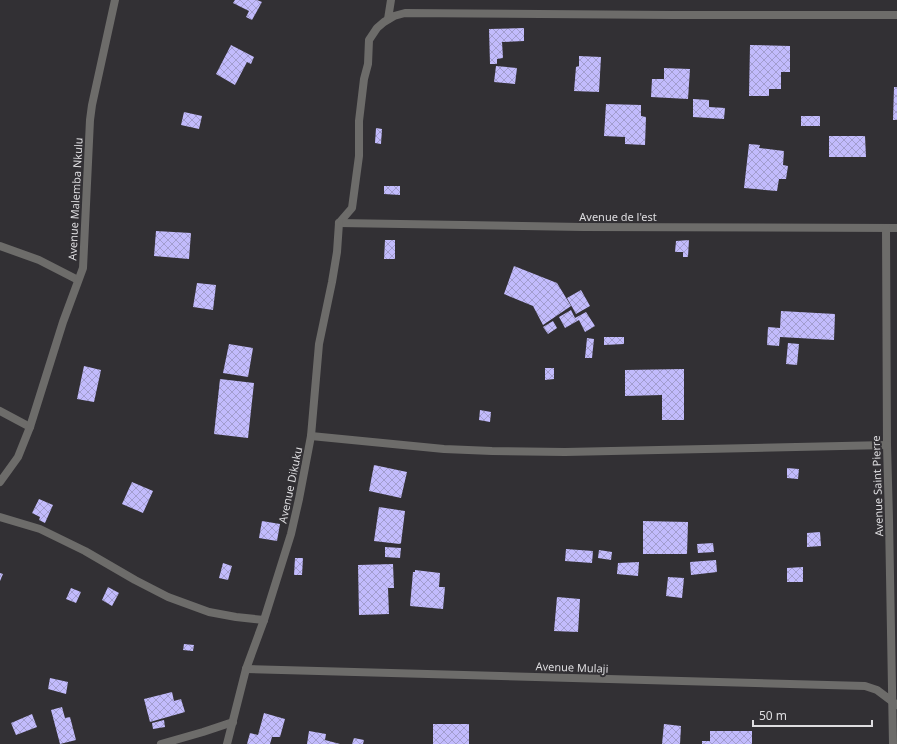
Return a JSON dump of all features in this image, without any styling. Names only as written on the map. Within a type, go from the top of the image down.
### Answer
[{"type":"street","name":"Avenue Malemba Nkulu","points":[[0,482],[18,457],[30,427],[63,322],[83,268],[91,113],[115,0]]},
{"type":"street","points":[[388,19],[391,0]]},
{"type":"street","points":[[339,223],[352,208],[359,156],[359,121],[364,79],[368,64],[369,40],[377,28],[388,19],[400,14],[897,15]]},
{"type":"street","name":"Avenue de l'est","points":[[339,223],[583,227],[897,228]]},
{"type":"street","name":"Avenue Dikuku","points":[[227,744],[246,669],[264,620],[299,499],[311,436],[319,344],[337,252],[339,223]]},
{"type":"street","name":"Avenue Saint Pierre","points":[[886,228],[886,445],[893,518],[895,703],[893,744]]},
{"type":"street","points":[[0,246],[39,260],[78,280]]},
{"type":"street","points":[[0,411],[30,427]]},
{"type":"street","points":[[311,436],[444,449],[492,451],[573,452],[886,445]]},
{"type":"street","points":[[0,517],[40,529],[85,551],[168,597],[209,612],[264,620]]},
{"type":"street","name":"Avenue Mulaji","points":[[246,669],[865,686],[877,690],[895,703]]},
{"type":"street","points":[[161,744],[233,722]]},
{"type":"building","points":[[235,0],[257,0],[262,2],[252,20],[246,17],[249,11],[233,3]]},
{"type":"building","points":[[524,28],[524,41],[502,42],[503,58],[497,59],[497,64],[490,64],[489,29]]},
{"type":"building","points":[[231,45],[254,57],[251,64],[247,62],[235,85],[216,74]]},
{"type":"building","points":[[750,45],[790,46],[790,72],[781,72],[781,89],[769,89],[769,96],[749,96]]},
{"type":"building","points":[[579,56],[601,57],[599,92],[574,91],[576,67],[579,66]]},
{"type":"building","points":[[496,66],[517,68],[515,84],[494,82]]},
{"type":"building","points":[[664,68],[690,69],[688,99],[651,97],[652,79],[664,79]]},
{"type":"building","points":[[894,87],[897,87],[897,120],[893,120]]},
{"type":"building","points":[[693,99],[709,100],[709,107],[725,108],[724,119],[693,117]]},
{"type":"building","points":[[606,104],[641,105],[641,116],[646,117],[645,145],[625,144],[625,137],[604,136]]},
{"type":"building","points":[[184,112],[202,116],[199,129],[181,125]]},
{"type":"building","points":[[801,116],[820,116],[820,126],[801,126]]},
{"type":"building","points":[[376,128],[382,129],[381,144],[375,143]]},
{"type":"building","points":[[829,136],[865,136],[866,157],[829,157]]},
{"type":"building","points":[[749,144],[760,145],[759,148],[784,151],[783,165],[788,166],[786,179],[779,179],[777,191],[744,188]]},
{"type":"building","points":[[384,186],[400,186],[400,195],[384,194]]},
{"type":"building","points":[[156,231],[191,233],[189,259],[154,256]]},
{"type":"building","points":[[385,240],[395,240],[395,259],[384,259]]},
{"type":"building","points":[[689,240],[688,257],[683,257],[683,252],[675,252],[676,241]]},
{"type":"building","points":[[514,266],[557,283],[571,306],[543,325],[533,306],[504,294]]},
{"type":"building","points":[[197,283],[216,285],[213,310],[193,307]]},
{"type":"building","points":[[581,290],[590,306],[576,314],[567,298]]},
{"type":"building","points":[[571,310],[575,318],[586,312],[595,326],[585,332],[579,320],[565,328],[559,317]]},
{"type":"building","points":[[781,311],[835,314],[834,340],[780,337],[779,346],[767,345],[768,327],[780,328]]},
{"type":"building","points":[[553,321],[557,328],[548,334],[543,327]]},
{"type":"building","points":[[604,337],[624,337],[624,344],[604,345]]},
{"type":"building","points":[[587,338],[594,339],[592,358],[585,358]]},
{"type":"building","points":[[788,343],[799,344],[797,365],[786,364]]},
{"type":"building","points":[[229,344],[253,348],[248,377],[223,373]]},
{"type":"building","points":[[84,366],[101,370],[94,402],[77,399]]},
{"type":"building","points":[[545,368],[554,368],[554,379],[545,380]]},
{"type":"building","points":[[684,369],[684,420],[662,420],[662,395],[625,396],[625,370]]},
{"type":"building","points":[[220,379],[254,383],[248,438],[214,434]]},
{"type":"building","points":[[480,410],[491,412],[490,422],[479,420]]},
{"type":"building","points":[[374,465],[407,472],[401,498],[369,491]]},
{"type":"building","points":[[787,468],[799,469],[798,479],[787,478]]},
{"type":"building","points":[[132,482],[153,491],[143,513],[122,504]]},
{"type":"building","points":[[39,499],[53,505],[45,523],[39,520],[40,517],[32,513]]},
{"type":"building","points":[[379,507],[405,511],[400,544],[374,541]]},
{"type":"building","points":[[262,521],[280,524],[277,541],[259,538]]},
{"type":"building","points":[[643,521],[688,522],[687,554],[643,554]]},
{"type":"building","points":[[820,532],[821,546],[807,547],[807,533]]},
{"type":"building","points":[[713,543],[714,552],[698,553],[697,544]]},
{"type":"building","points":[[385,547],[401,548],[400,558],[385,557]]},
{"type":"building","points":[[566,549],[593,551],[592,563],[565,561]]},
{"type":"building","points":[[599,550],[612,552],[611,560],[598,558]]},
{"type":"building","points":[[295,558],[303,558],[302,575],[294,575]]},
{"type":"building","points":[[716,560],[717,572],[691,575],[690,562]]},
{"type":"building","points":[[639,562],[638,576],[617,574],[618,563]]},
{"type":"building","points":[[223,563],[232,566],[228,580],[219,578]]},
{"type":"building","points":[[393,564],[394,588],[388,588],[389,614],[359,615],[358,565]]},
{"type":"building","points":[[803,567],[803,582],[787,582],[787,568]]},
{"type":"building","points":[[415,570],[440,573],[439,587],[445,587],[443,609],[410,606],[413,572],[415,572]]},
{"type":"building","points":[[0,573],[3,574],[0,581]]},
{"type":"building","points":[[668,577],[684,578],[682,598],[666,596]]},
{"type":"building","points":[[108,587],[119,593],[112,606],[102,600]]},
{"type":"building","points":[[71,588],[81,592],[76,603],[66,599]]},
{"type":"building","points":[[557,597],[580,599],[578,632],[554,631]]},
{"type":"building","points":[[184,644],[194,645],[193,651],[183,650]]},
{"type":"building","points":[[50,678],[68,682],[66,694],[48,689]]},
{"type":"building","points":[[172,692],[174,701],[181,699],[185,712],[150,722],[144,699]]},
{"type":"building","points":[[62,707],[65,718],[70,717],[76,740],[60,744],[51,710]]},
{"type":"building","points":[[264,713],[285,719],[280,737],[272,737],[270,744],[247,744],[250,733],[258,735]]},
{"type":"building","points":[[32,714],[37,727],[16,735],[11,723]]},
{"type":"building","points":[[164,720],[165,727],[153,729],[152,723]]},
{"type":"building","points":[[433,724],[469,724],[469,744],[433,744]]},
{"type":"building","points":[[664,724],[681,726],[680,744],[662,744]]},
{"type":"building","points":[[309,731],[326,734],[325,740],[340,744],[307,744]]},
{"type":"building","points":[[710,731],[752,731],[752,744],[702,744],[702,741],[710,741]]},
{"type":"building","points":[[354,738],[364,740],[363,744],[352,744]]}]
